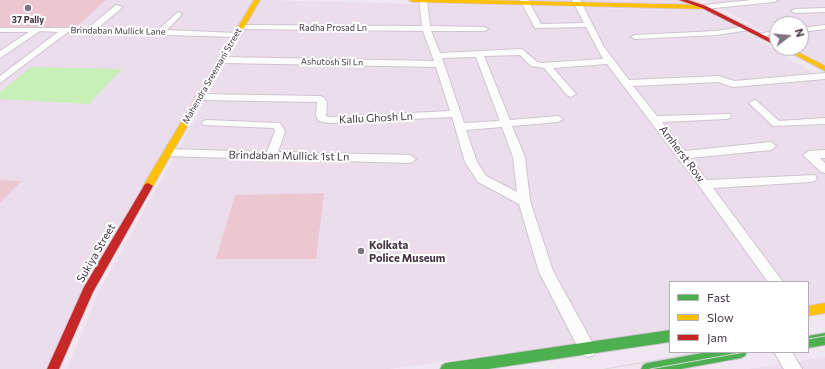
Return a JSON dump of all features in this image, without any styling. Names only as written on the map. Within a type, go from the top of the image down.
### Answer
[{"type":"main road","name":"Mahendra Sreemani Street","points":[[168,153],[223,60],[256,0]]},
{"type":"main road","points":[[412,0],[704,7]]},
{"type":"main road","points":[[682,0],[704,7],[769,40]]},
{"type":"main road","points":[[696,0],[704,7]]},
{"type":"main road","points":[[800,56],[825,69]]},
{"type":"main road","name":"Sukiya Street","points":[[53,369],[88,290],[168,153]]},
{"type":"main road","points":[[809,311],[825,308]]},
{"type":"main road","points":[[446,369],[669,336]]},
{"type":"main road","points":[[809,342],[825,339]]},
{"type":"main road","points":[[647,369],[735,353]]},
{"type":"street","points":[[423,0],[426,28],[439,60],[471,162],[482,179],[524,201]]},
{"type":"street","points":[[704,7],[774,0]]},
{"type":"street","points":[[525,2],[536,24],[542,26],[589,25]]},
{"type":"street","name":"Amherst Row","points":[[578,3],[609,61],[704,184],[775,281]]},
{"type":"street","points":[[91,30],[119,7]]},
{"type":"street","points":[[795,11],[825,10]]},
{"type":"street","points":[[160,32],[178,14]]},
{"type":"street","points":[[809,29],[825,27]]},
{"type":"street","name":"Brindaban Mullick Lane","points":[[0,30],[38,28],[160,32],[238,31]]},
{"type":"street","points":[[0,55],[38,28]]},
{"type":"street","name":"Radha Prosad Ln","points":[[238,31],[426,28]]},
{"type":"street","points":[[426,28],[484,29]]},
{"type":"street","points":[[635,37],[717,33],[746,28]]},
{"type":"street","points":[[0,80],[67,29]]},
{"type":"street","points":[[759,34],[769,33]]},
{"type":"street","name":"Ashutosh Sil Ln","points":[[223,60],[439,60],[479,54],[522,52],[537,65],[548,66]]},
{"type":"street","points":[[479,54],[519,157],[524,201],[546,272],[588,349]]},
{"type":"street","points":[[548,66],[609,61]]},
{"type":"street","points":[[548,66],[571,94]]},
{"type":"street","points":[[627,83],[719,79],[733,84],[825,76]]},
{"type":"street","name":"Kallu Ghosh Ln","points":[[200,97],[315,98],[320,99],[322,102],[321,116],[323,119],[329,120],[456,114]]},
{"type":"street","points":[[754,103],[778,124],[825,121]]},
{"type":"street","points":[[655,120],[726,116]]},
{"type":"street","points":[[460,127],[558,119]]},
{"type":"street","points":[[207,123],[276,125],[279,127],[280,131],[271,156]]},
{"type":"street","points":[[682,155],[771,146]]},
{"type":"street","name":"Brindaban Mullick 1st Ln","points":[[168,153],[410,159]]},
{"type":"street","points":[[825,154],[809,155],[825,169]]},
{"type":"street","points":[[704,184],[811,178]]},
{"type":"street","points":[[783,353],[794,369]]},
{"type":"shaded area","points":[[0,0],[254,0],[46,369],[0,369]]},
{"type":"shaded area","points":[[0,0],[106,0],[76,27],[0,27]]},
{"type":"shaded area","points":[[261,0],[708,11],[769,46],[769,56],[785,56],[825,79],[825,306],[809,309],[809,281],[669,281],[669,330],[389,369],[67,369],[99,291]]},
{"type":"shaded area","points":[[468,0],[688,0],[696,5]]},
{"type":"shaded area","points":[[706,0],[825,0],[825,65],[809,56],[809,16],[769,16],[769,35]]},
{"type":"shaded area","points":[[31,67],[122,69],[89,104],[0,99],[0,92]]},
{"type":"shaded area","points":[[0,180],[21,181],[0,203]]},
{"type":"shaded area","points":[[324,193],[316,259],[216,259],[235,195]]},
{"type":"shaded area","points":[[825,357],[825,369],[748,369]]},
{"type":"tram line","points":[[809,339],[825,336]]},
{"type":"tram line","points":[[605,369],[696,353]]},
{"type":"tram line","points":[[650,369],[739,353]]},
{"type":"traffic: fast","points":[[446,369],[669,336]]},
{"type":"traffic: fast","points":[[809,342],[825,339]]},
{"type":"traffic: fast","points":[[647,369],[735,353]]},
{"type":"traffic: slow","points":[[148,186],[257,0]]},
{"type":"traffic: slow","points":[[412,0],[704,7]]},
{"type":"traffic: slow","points":[[800,56],[825,69]]},
{"type":"traffic: slow","points":[[809,311],[825,308]]},
{"type":"traffic: jam","points":[[682,0],[704,7],[769,40]]},
{"type":"traffic: jam","points":[[53,369],[88,290],[148,186]]},
{"type":"place","name":"37 Pally","points":[[28,8]]},
{"type":"place","name":"Kolkata Police Museum","points":[[361,251]]}]
